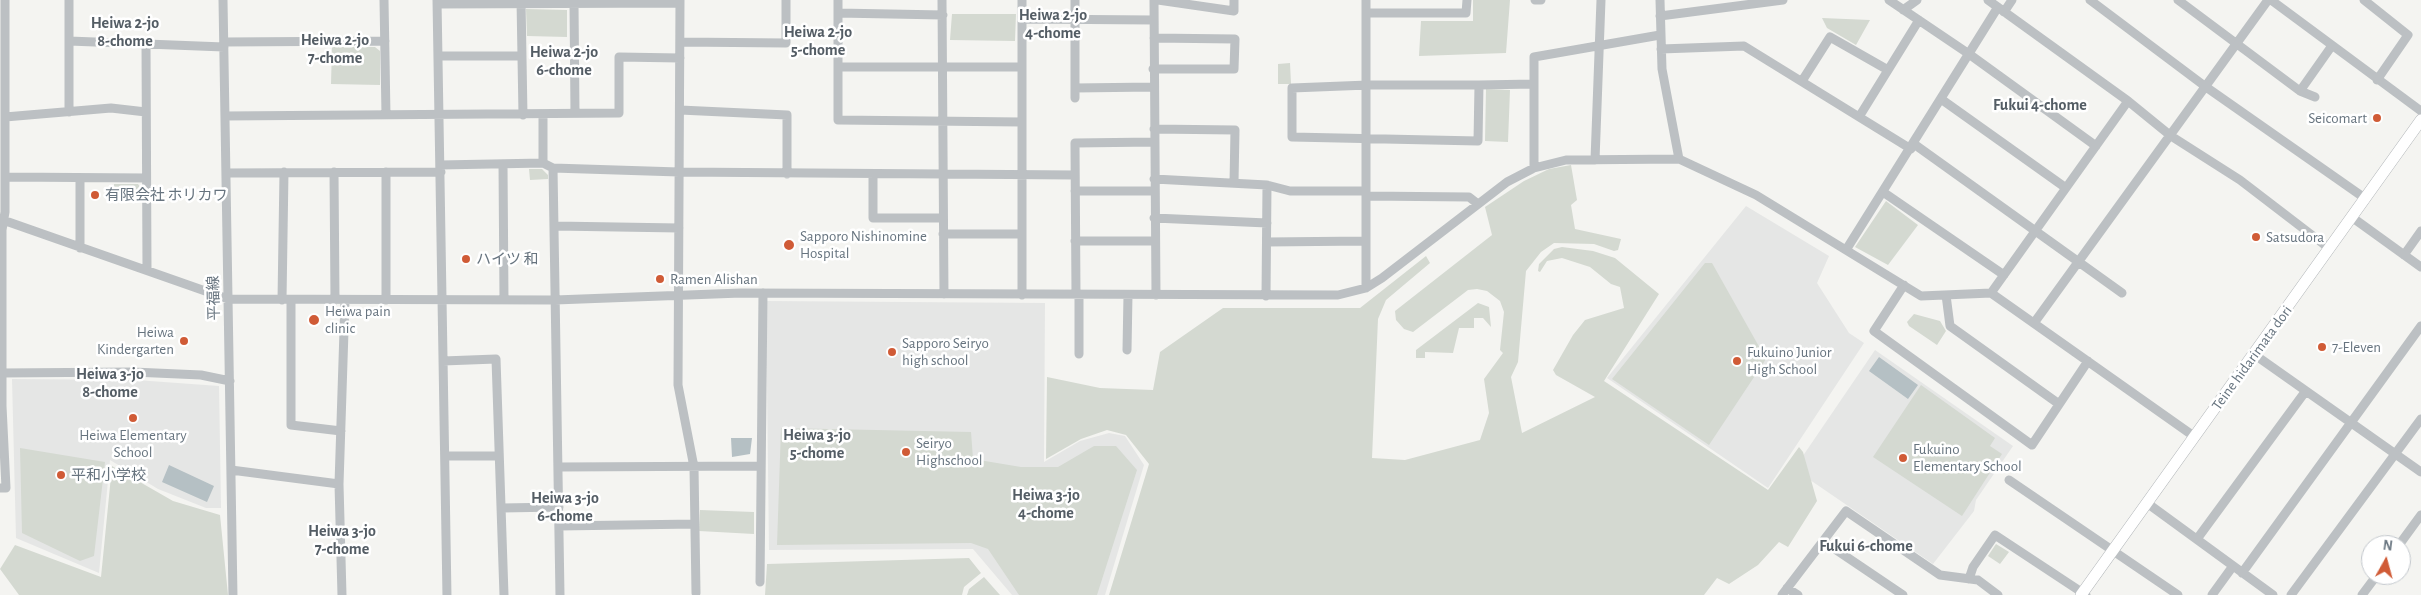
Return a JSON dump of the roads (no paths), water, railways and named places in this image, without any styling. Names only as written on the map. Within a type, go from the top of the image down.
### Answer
[{"type":"main road","name":"Teine hidarimata dori","points":[[2084,594],[2421,120]]},
{"type":"street","points":[[0,488],[6,488],[1,406],[2,220],[6,177],[4,114],[5,0]]},
{"type":"street","points":[[69,0],[70,112]]},
{"type":"street","name":"平福線","points":[[223,0],[233,595]]},
{"type":"street","points":[[384,0],[386,115]]},
{"type":"street","points":[[680,42],[786,43],[786,0]]},
{"type":"street","points":[[838,0],[838,120],[1021,122]]},
{"type":"street","points":[[942,0],[944,294]]},
{"type":"street","points":[[1022,0],[1022,295]]},
{"type":"street","points":[[1075,0],[1075,93],[1153,87]]},
{"type":"street","points":[[1154,0],[1154,241],[1156,295]]},
{"type":"street","points":[[1158,0],[1234,11],[1234,0]]},
{"type":"street","points":[[1366,0],[1368,85],[1366,288]]},
{"type":"street","points":[[1366,13],[1466,13],[1467,0]]},
{"type":"street","points":[[1535,0],[1542,0]]},
{"type":"street","points":[[1595,160],[1601,0]]},
{"type":"street","points":[[1660,0],[1662,69],[1680,159]]},
{"type":"street","points":[[1660,16],[1748,2],[1784,0]]},
{"type":"street","points":[[1889,0],[1969,54],[2096,146]]},
{"type":"street","points":[[1903,10],[1918,0]]},
{"type":"street","points":[[1988,0],[2128,101],[2171,136],[2233,175],[2330,249]]},
{"type":"street","points":[[1846,250],[1969,54],[2001,10],[2012,0]]},
{"type":"street","points":[[2090,0],[2206,87],[2366,199]]},
{"type":"street","points":[[2178,0],[2300,91],[2315,97]]},
{"type":"street","points":[[2034,323],[2270,0],[2331,47],[2421,111]]},
{"type":"street","points":[[2364,0],[2408,34],[2377,80]]},
{"type":"street","points":[[447,595],[443,361],[444,300],[437,2],[680,2],[680,296],[678,385],[694,467],[696,593]]},
{"type":"street","points":[[521,2],[523,115]]},
{"type":"street","points":[[574,3],[575,113]]},
{"type":"street","points":[[838,13],[943,14]]},
{"type":"street","points":[[1022,19],[1154,20]]},
{"type":"street","points":[[1859,117],[1919,20]]},
{"type":"street","points":[[1534,168],[1534,57],[1660,35]]},
{"type":"street","points":[[1802,81],[1830,37],[1888,70]]},
{"type":"street","points":[[1154,38],[1234,39],[1234,69],[1154,70]]},
{"type":"street","points":[[69,41],[224,44],[385,41]]},
{"type":"street","points":[[146,43],[147,270]]},
{"type":"street","points":[[1661,49],[1744,46],[1859,117],[1912,146],[2122,293]]},
{"type":"street","points":[[2300,91],[2331,47]]},
{"type":"street","points":[[438,56],[522,56]]},
{"type":"street","points":[[225,116],[619,113],[619,57],[680,58]]},
{"type":"street","points":[[838,67],[1022,67]]},
{"type":"street","points":[[1479,85],[1478,141],[1292,137],[1292,88],[1368,85],[1534,84]]},
{"type":"street","points":[[1941,99],[2066,188]]},
{"type":"street","points":[[1991,293],[2128,101]]},
{"type":"street","points":[[4,114],[70,112],[111,108],[146,112]]},
{"type":"street","points":[[680,110],[787,115],[787,174]]},
{"type":"street","points":[[543,114],[543,163]]},
{"type":"street","points":[[1154,128],[1235,130],[1234,183]]},
{"type":"street","points":[[1079,354],[1075,240],[1075,143],[1154,142]]},
{"type":"street","points":[[2,220],[228,299],[555,300],[763,293],[1338,295],[1366,288],[1507,182],[1534,168],[1566,160],[1680,159],[1756,195],[1921,296],[1991,293],[2195,437]]},
{"type":"street","points":[[226,173],[386,172],[543,163],[553,168],[679,172],[873,175],[1075,175]]},
{"type":"street","points":[[503,164],[504,300]]},
{"type":"street","points":[[553,168],[560,595]]},
{"type":"street","points":[[284,172],[291,425],[340,431]]},
{"type":"street","points":[[334,172],[335,300]]},
{"type":"street","points":[[386,172],[386,300]]},
{"type":"street","points":[[873,175],[873,218],[943,218]]},
{"type":"street","points":[[6,177],[146,178]]},
{"type":"street","points":[[80,178],[80,248]]},
{"type":"street","points":[[1154,179],[1267,185],[1290,191],[1469,197],[1478,204]]},
{"type":"street","points":[[1266,296],[1267,185]]},
{"type":"street","points":[[1075,191],[1154,191]]},
{"type":"street","points":[[1883,192],[2004,275]]},
{"type":"street","points":[[1154,218],[1266,223]]},
{"type":"street","points":[[2352,218],[2421,267]]},
{"type":"street","points":[[555,226],[679,228]]},
{"type":"street","points":[[2404,254],[2421,231]]},
{"type":"street","points":[[943,234],[1022,234]]},
{"type":"street","points":[[1075,240],[1154,241]]},
{"type":"street","points":[[1267,242],[1366,241]]},
{"type":"street","points":[[1904,285],[1874,331],[2032,445],[2088,361]]},
{"type":"street","points":[[760,582],[763,293]]},
{"type":"street","points":[[1127,350],[1128,295]]},
{"type":"street","points":[[1946,295],[1950,326],[2059,404]]},
{"type":"street","points":[[342,595],[338,484],[345,300]]},
{"type":"street","points":[[2242,572],[2421,326]]},
{"type":"street","points":[[2255,355],[2421,472]]},
{"type":"street","points":[[443,361],[496,359],[504,595]]},
{"type":"street","points":[[2,373],[133,372],[201,375],[230,381]]},
{"type":"street","points":[[2197,539],[2305,392]]},
{"type":"street","points":[[2291,595],[2421,419]]},
{"type":"street","points":[[445,456],[499,456]]},
{"type":"street","points":[[559,467],[761,466]]},
{"type":"street","points":[[231,470],[338,484]]},
{"type":"street","points":[[2009,480],[2178,595]]},
{"type":"street","points":[[2147,503],[2273,595]]},
{"type":"street","points":[[502,508],[559,507]]},
{"type":"street","points":[[1798,595],[1785,592],[1846,511],[1940,575],[1978,580],[1998,595]]},
{"type":"street","points":[[2406,535],[2421,515]]},
{"type":"street","points":[[559,526],[695,524]]},
{"type":"street","points":[[1969,579],[1973,567],[1995,535],[2084,594]]},
{"type":"street","points":[[1823,541],[1903,595]]},
{"type":"street","points":[[2212,595],[2233,566]]},
{"type":"place","name":"Seicomart","points":[[2377,118]]},
{"type":"place","name":"有限会社 ホリカワ","points":[[95,195]]},
{"type":"place","name":"Satsudora","points":[[2256,237]]},
{"type":"place","name":"Sapporo Nishinomine Hospital","points":[[789,245]]},
{"type":"place","name":"ハイツ 和","points":[[466,259]]},
{"type":"place","name":"Ramen Alishan","points":[[660,279]]},
{"type":"place","name":"Heiwa pain clinic","points":[[314,320]]},
{"type":"place","name":"Heiwa Kindergarten","points":[[184,341]]},
{"type":"place","name":"7-Eleven","points":[[2322,347]]},
{"type":"place","name":"Sapporo Seiryo high school","points":[[892,352]]},
{"type":"place","name":"Fukuino Junior High School","points":[[1737,361]]},
{"type":"place","name":"Heiwa Elementary School","points":[[133,418]]},
{"type":"place","name":"Seiryo Highschool","points":[[906,452]]},
{"type":"place","name":"Fukuino Elementary School","points":[[1903,458]]},
{"type":"place","name":"平和小学校","points":[[61,475]]},
{"type":"district","name":"Heiwa 2-jo 4-chome","points":[[1053,24]]},
{"type":"district","name":"Heiwa 2-jo 8-chome","points":[[125,32]]},
{"type":"district","name":"Heiwa 2-jo 5-chome","points":[[818,41]]},
{"type":"district","name":"Heiwa 2-jo 7-chome","points":[[335,49]]},
{"type":"district","name":"Heiwa 2-jo 6-chome","points":[[564,61]]},
{"type":"district","name":"Fukui 4-chome","points":[[2040,105]]},
{"type":"district","name":"Heiwa 3-jo 8-chome","points":[[110,383]]},
{"type":"district","name":"Heiwa 3-jo 5-chome","points":[[817,444]]},
{"type":"district","name":"Heiwa 3-jo 4-chome","points":[[1046,504]]},
{"type":"district","name":"Heiwa 3-jo 6-chome","points":[[565,507]]},
{"type":"district","name":"Heiwa 3-jo 7-chome","points":[[342,540]]},
{"type":"district","name":"Fukui 6-chome","points":[[1866,546]]}]
